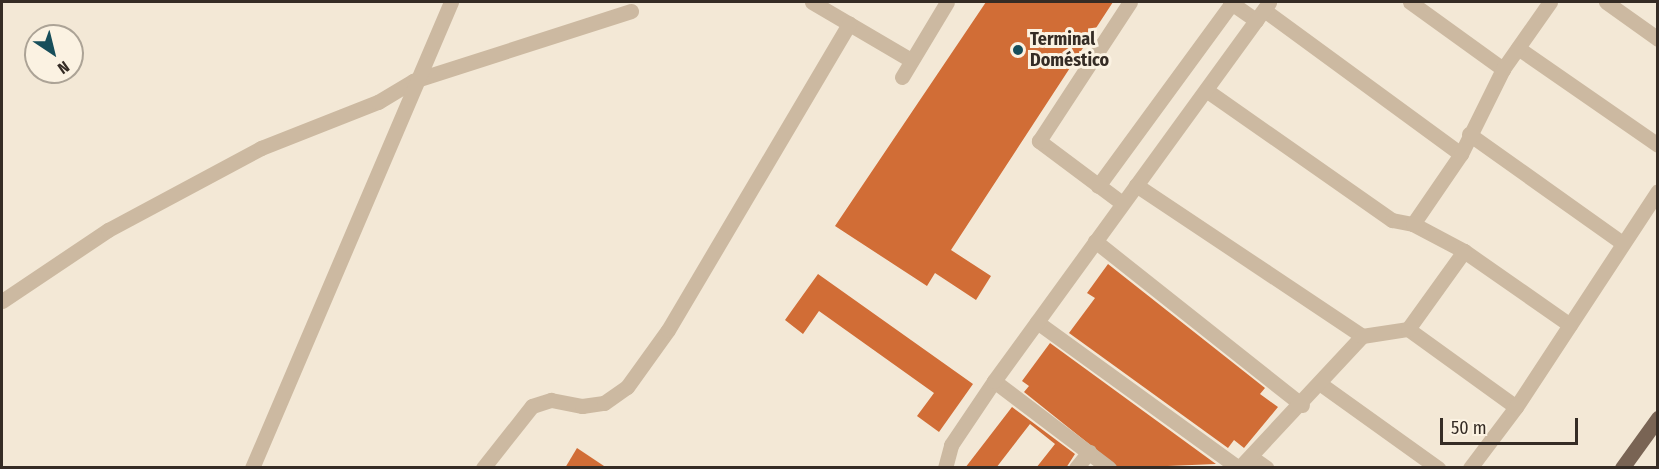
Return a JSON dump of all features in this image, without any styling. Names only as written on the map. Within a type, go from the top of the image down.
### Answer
[{"type":"main road","points":[[1622,468],[1658,418]]},
{"type":"street","points":[[252,468],[413,81],[451,2]]},
{"type":"street","points":[[812,2],[911,60]]},
{"type":"street","points":[[902,77],[948,2]]},
{"type":"street","points":[[1122,203],[1040,139],[1130,2]]},
{"type":"street","points":[[1098,186],[1231,2],[1263,11],[1461,154]]},
{"type":"street","points":[[1410,2],[1503,69]]},
{"type":"street","points":[[1413,224],[1461,154],[1503,69],[1550,2]]},
{"type":"street","points":[[1606,2],[1658,39]]},
{"type":"street","points":[[2,301],[108,230],[251,154],[378,102],[413,81],[631,11]]},
{"type":"street","points":[[945,468],[951,445],[994,381],[1263,11]]},
{"type":"street","points":[[483,468],[532,406],[551,400],[582,406],[604,403],[627,387],[668,330],[849,24]]},
{"type":"street","points":[[1518,48],[1658,145]]},
{"type":"street","points":[[1206,90],[1392,220],[1413,224],[1464,251],[1570,325]]},
{"type":"street","points":[[1470,135],[1622,242]]},
{"type":"street","points":[[1136,185],[1362,336]]},
{"type":"street","points":[[1470,468],[1516,407],[1622,242],[1658,191]]},
{"type":"street","points":[[1095,241],[1302,405]]},
{"type":"street","points":[[1408,329],[1464,251]]},
{"type":"street","points":[[1037,322],[1243,464],[1267,468]]},
{"type":"street","points":[[1243,464],[1322,385],[1362,336],[1408,329],[1516,407]]},
{"type":"street","points":[[994,381],[1109,468]]},
{"type":"street","points":[[1322,385],[1438,468]]},
{"type":"street","points":[[1076,468],[1089,452]]},
{"type":"building","points":[[986,2],[1113,2],[951,250],[991,276],[976,300],[935,273],[927,286],[835,226]]},
{"type":"building","points":[[1108,264],[1265,388],[1260,394],[1278,407],[1244,448],[1234,440],[1228,448],[1069,333],[1095,298],[1087,293]]},
{"type":"building","points":[[818,274],[973,384],[939,432],[917,416],[934,393],[819,311],[803,334],[785,320]]},
{"type":"building","points":[[1050,343],[1216,464],[1119,468],[1024,392],[1029,386],[1022,381]]},
{"type":"building","points":[[1012,407],[1075,454],[1066,468],[1036,468],[1055,444],[1030,424],[996,468],[965,468]]},
{"type":"building","points":[[577,448],[607,468],[565,468]]},
{"type":"place","name":"Terminal Doméstico","points":[[1018,50]]}]
